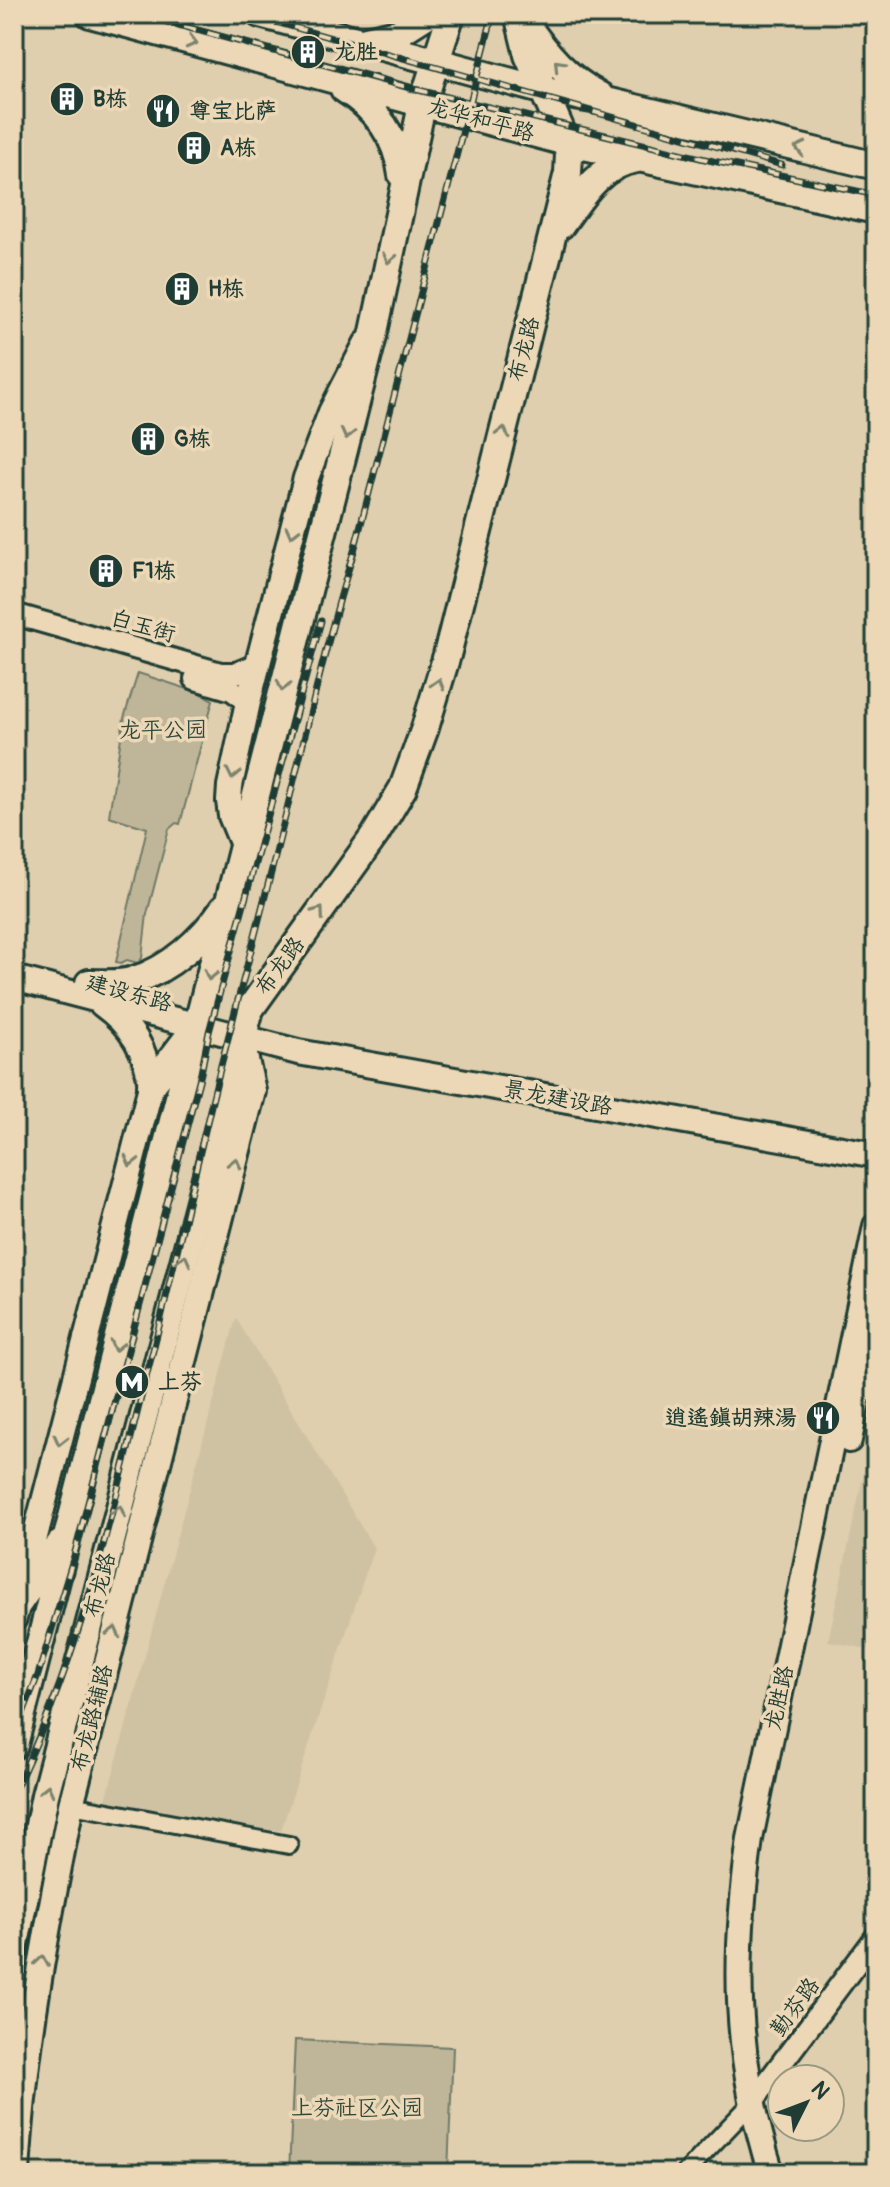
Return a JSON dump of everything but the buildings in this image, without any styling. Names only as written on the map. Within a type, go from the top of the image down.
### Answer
[{"type":"main road","name":"龙华和平路","points":[[90,14],[566,142],[876,210]]},
{"type":"main road","name":"龙华和平路","points":[[260,14],[545,91],[610,102],[876,166]]},
{"type":"main road","points":[[357,40],[378,39],[398,33],[428,14]]},
{"type":"main road","name":"布龙路","points":[[14,1745],[374,332],[422,105],[451,14]]},
{"type":"main road","points":[[519,14],[551,58],[579,86],[610,102]]},
{"type":"main road","name":"布龙路","points":[[14,1949],[45,1795],[243,1030],[258,995],[375,835],[403,788],[447,655],[568,173],[566,142],[528,55],[519,14]]},
{"type":"main road","points":[[327,79],[369,107],[383,123],[400,159],[404,185]]},
{"type":"main road","points":[[551,241],[580,198],[600,176],[613,166],[641,159]]},
{"type":"main road","name":"布龙路","points":[[248,702],[314,455],[344,383],[374,332]]},
{"type":"main road","points":[[243,845],[231,816],[229,801],[248,702]]},
{"type":"main road","points":[[151,1086],[149,1070],[138,1040],[93,991],[133,981],[160,969],[206,930],[230,899]]},
{"type":"main road","name":"建设东路","points":[[14,963],[93,991],[243,1030]]},
{"type":"main road","name":"建设东路","points":[[14,978],[93,991]]},
{"type":"main road","points":[[16,1611],[151,1086],[199,1019]]},
{"type":"main road","name":"景龙建设路","points":[[243,1030],[300,1037],[876,1139]]},
{"type":"main road","name":"景龙建设路","points":[[243,1030],[298,1052],[876,1155]]},
{"type":"main road","name":"布龙路辅路","points":[[17,2173],[33,2016],[71,1805],[253,1091],[243,1030]]},
{"type":"main road","name":"龙胜路","points":[[786,2173],[741,2044],[738,2002],[740,1915],[745,1872],[876,1226]]},
{"type":"main road","name":"龙胜路","points":[[771,2173],[758,2097],[753,1985],[758,1883],[876,1311]]},
{"type":"main road","points":[[16,1611],[69,1531]]},
{"type":"street","name":"白玉街","points":[[14,614],[221,673],[242,671],[258,664]]},
{"type":"street","name":"白玉街","points":[[14,627],[232,690],[248,702]]},
{"type":"street","points":[[71,1805],[289,1845]]},
{"type":"street","name":"勤芬路","points":[[758,2097],[876,1937]]},
{"type":"street","points":[[685,2173],[758,2097]]},
{"type":"shaded area","points":[[236,1318],[374,1548],[281,1831],[103,1811]]},
{"type":"shaded area","points":[[876,1415],[876,1651],[828,1641]]},
{"type":"green space","name":"龙平公园","points":[[138,673],[213,700],[180,824],[176,823],[169,829],[147,914],[142,958],[138,963],[127,960],[121,963],[116,962],[147,828],[109,816],[124,718]]},
{"type":"green space","name":"上芬社区公园","points":[[295,2040],[453,2047],[448,2173],[289,2173]]},
{"type":"railway","points":[[138,14],[414,89],[713,161],[876,195]]},
{"type":"railway","points":[[247,14],[782,165]]},
{"type":"railway","points":[[14,1791],[58,1688],[108,1529],[324,656],[493,14]]},
{"type":"railway","points":[[14,1736],[38,1675],[74,1556],[201,1073],[209,1032],[321,621]]},
{"type":"place","name":"龙胜","points":[[308,52]]},
{"type":"place","name":"B栋","points":[[67,99]]},
{"type":"place","name":"尊宝比萨","points":[[163,111]]},
{"type":"place","name":"A栋","points":[[194,148]]},
{"type":"place","name":"H栋","points":[[182,289]]},
{"type":"place","name":"G栋","points":[[148,439]]},
{"type":"place","name":"F1栋","points":[[106,571]]},
{"type":"place","name":"上芬","points":[[132,1382]]},
{"type":"place","name":"逍遙鎮胡辣湯","points":[[823,1418]]}]
